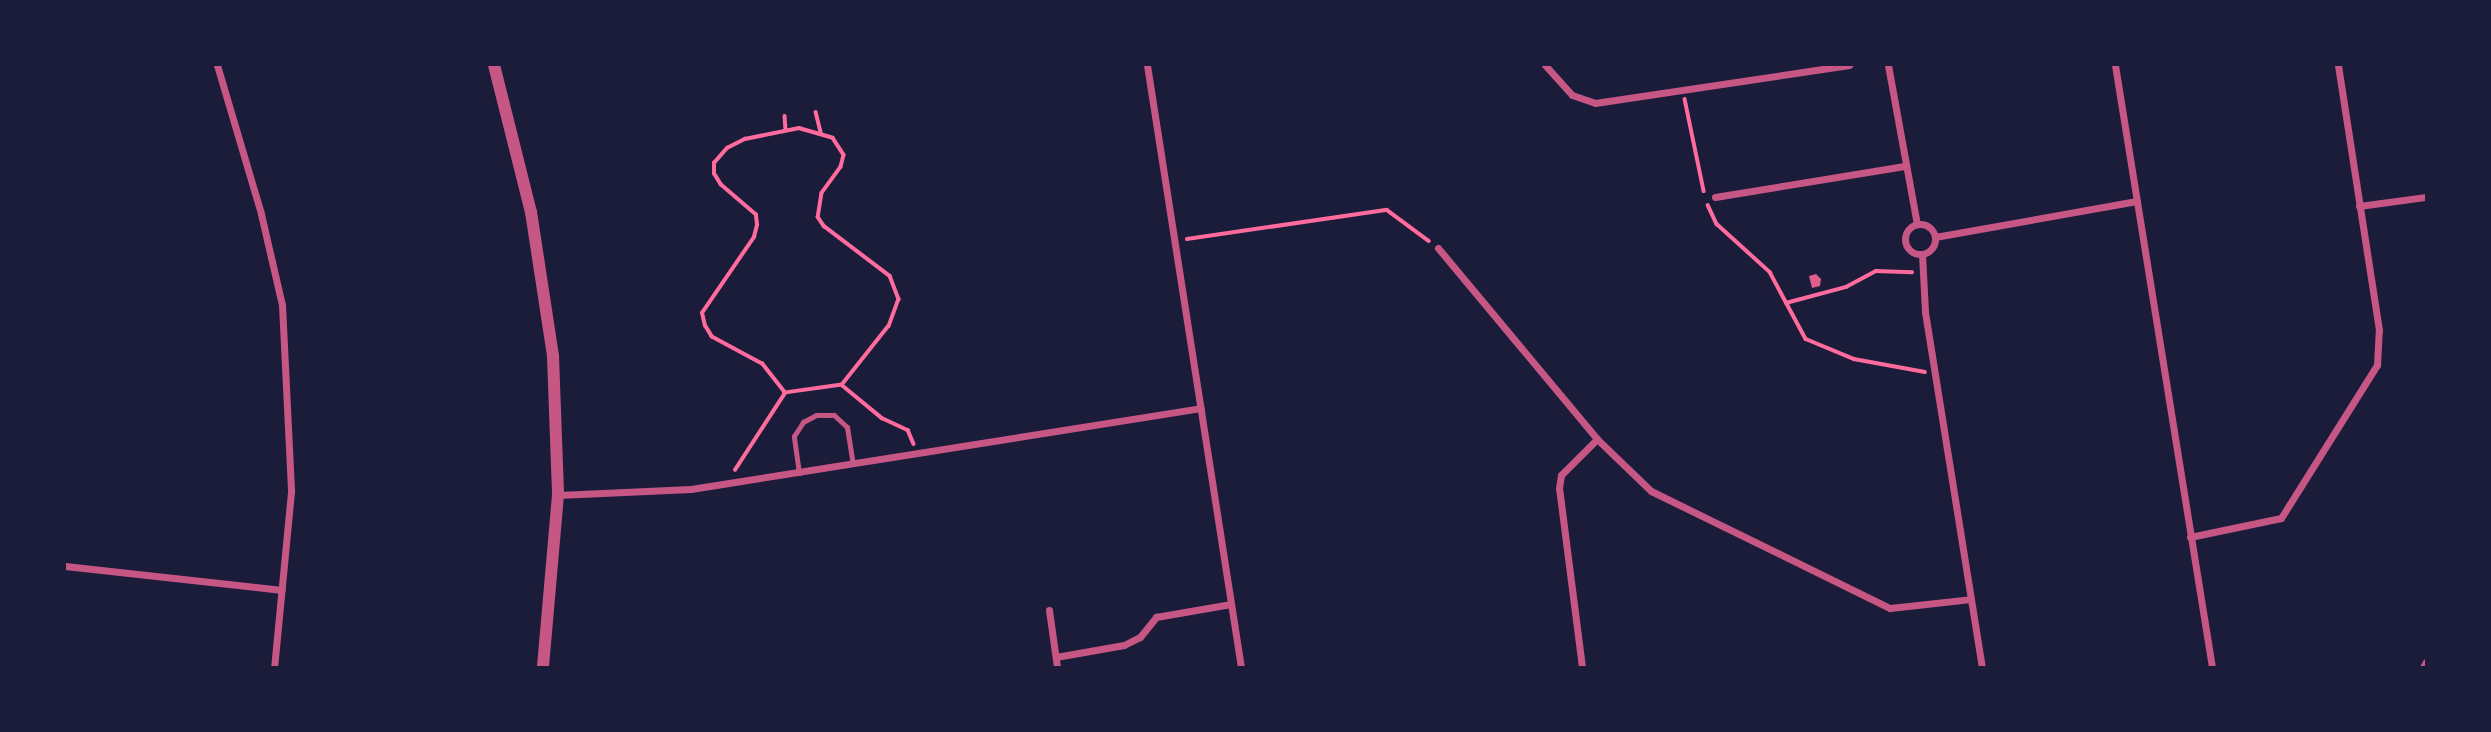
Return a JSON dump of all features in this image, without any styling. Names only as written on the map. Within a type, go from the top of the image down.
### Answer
[{"type":"street","points":[[217,65],[261,214],[282,305],[291,492],[274,667]]},
{"type":"street","points":[[494,65],[517,146],[545,288],[555,395],[558,495],[543,667]]},
{"type":"street","points":[[1147,65],[1241,667]]},
{"type":"street","points":[[1545,65],[1572,95],[1585,101],[1684,90],[1849,65]]},
{"type":"street","points":[[1888,65],[1904,166],[1917,223]]},
{"type":"street","points":[[2115,65],[2211,667]]},
{"type":"street","points":[[2190,537],[2281,518],[2371,381],[2378,365],[2379,330],[2338,65]]},
{"type":"street","points":[[1715,197],[1904,166]]},
{"type":"street","points":[[2358,206],[2426,197]]},
{"type":"street","points":[[1935,237],[2137,201]]},
{"type":"street","points":[[1917,223],[1926,225],[1935,237]]},
{"type":"street","points":[[1917,223],[1906,232],[1904,241],[1909,250],[1922,254],[1930,250],[1935,237]]},
{"type":"street","points":[[1438,248],[1597,439],[1651,491],[1875,603],[1909,608],[1971,599]]},
{"type":"street","points":[[1922,254],[1925,312],[1982,667]]},
{"type":"street","points":[[558,495],[725,483],[799,473],[1201,408]]},
{"type":"street","points":[[1582,667],[1559,488],[1561,475],[1597,439]]},
{"type":"street","points":[[65,566],[282,590]]},
{"type":"street","points":[[1056,657],[1124,645],[1140,637],[1156,617],[1231,604]]},
{"type":"street","points":[[1049,610],[1058,667]]},
{"type":"street","points":[[2423,667],[2426,662]]},
{"type":"lane","points":[[799,473],[794,436],[803,422],[816,415],[834,415],[847,427],[853,464]]},
{"type":"path","points":[[1684,90],[1710,212],[1724,231],[1770,272],[1806,339],[1892,370],[1935,373]]},
{"type":"path","points":[[816,112],[821,132]]},
{"type":"path","points":[[785,116],[786,129]]},
{"type":"path","points":[[725,483],[785,393],[842,385],[889,326],[899,299],[890,276],[824,226],[818,217],[822,193],[841,167],[844,155],[833,138],[821,132],[786,129],[745,139],[727,148],[715,163],[714,174],[721,186],[746,204],[758,225],[754,237],[702,313],[712,337],[762,365],[785,393]]},
{"type":"path","points":[[1174,241],[1387,210],[1438,248]]},
{"type":"path","points":[[1786,303],[1846,287],[1876,271],[1925,273]]},
{"type":"path","points":[[842,385],[882,418],[908,430],[917,454]]},
{"type":"building","points":[[1816,274],[1821,279],[1820,286],[1812,288],[1809,276]]}]
